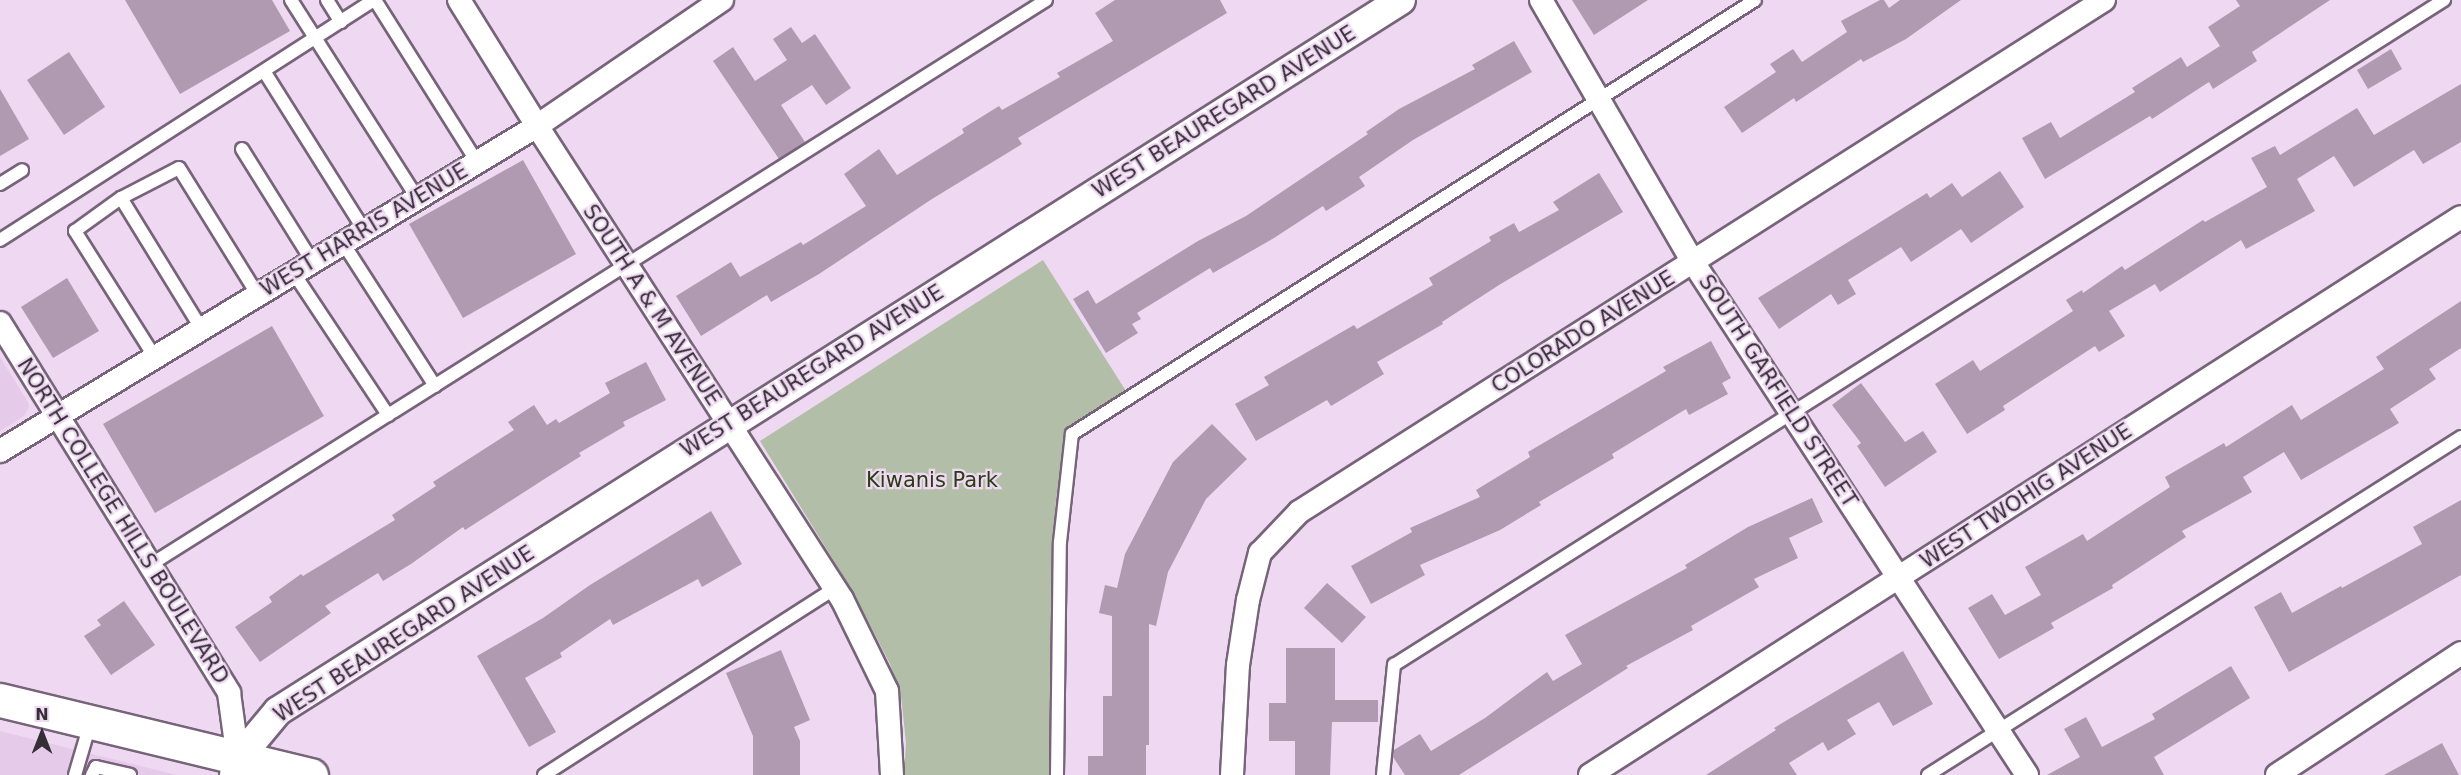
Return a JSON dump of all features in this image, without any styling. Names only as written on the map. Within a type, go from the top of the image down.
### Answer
[{"type":"main road","points":[[0,700],[91,722],[236,767],[311,775]]},
{"type":"street","name":"SOUTH A & M AVENUE","points":[[459,0],[537,126],[835,588],[887,691],[892,775]]},
{"type":"street","name":"WEST HARRIS AVENUE","points":[[0,451],[57,414],[537,126],[722,0]]},
{"type":"street","name":"WEST BEAUREGARD AVENUE","points":[[236,767],[278,711],[729,423],[1401,0]]},
{"type":"street","name":"SOUTH GARFIELD STREET","points":[[1541,0],[1693,262],[2027,775]]},
{"type":"street","name":"COLORADO AVENUE","points":[[1232,775],[1238,665],[1248,600],[1260,553],[1299,512],[2104,0]]},
{"type":"street","name":"WEST TWOHIG AVENUE","points":[[1590,775],[2461,216]]},
{"type":"street","name":"NORTH COLLEGE HILLS BOULEVARD","points":[[0,323],[229,693],[236,767]]},
{"type":"street","points":[[2277,775],[2461,653]]},
{"type":"lane","points":[[291,0],[417,198]]},
{"type":"lane","points":[[327,0],[341,22]]},
{"type":"lane","points":[[0,240],[375,0],[477,162]]},
{"type":"lane","points":[[150,565],[1046,0]]},
{"type":"lane","points":[[1057,775],[1060,542],[1072,435],[1755,0]]},
{"type":"lane","points":[[1383,775],[1394,665],[2444,0]]},
{"type":"lane","points":[[264,71],[364,230]]},
{"type":"lane","points":[[242,149],[303,267],[388,415]]},
{"type":"lane","points":[[154,356],[75,231],[121,198],[179,168],[257,294]]},
{"type":"lane","points":[[0,184],[22,170]]},
{"type":"lane","points":[[121,198],[201,328]]},
{"type":"lane","points":[[343,243],[435,386]]},
{"type":"lane","points":[[1929,775],[2461,437]]},
{"type":"lane","points":[[543,775],[835,588]]},
{"type":"lane","points":[[75,775],[91,722]]},
{"type":"lane","points":[[92,775],[96,767],[130,775]]},
{"type":"shaded area","points":[[0,357],[29,407],[24,416],[0,431]]},
{"type":"shaded area","points":[[0,731],[173,774],[175,775],[0,775]]},
{"type":"green space","name":"Kiwanis Park","points":[[1043,260],[1126,391],[1064,433],[1055,510],[1053,775],[904,775],[906,743],[901,696],[890,664],[853,592],[760,441]]},
{"type":"building","points":[[125,0],[272,0],[290,31],[180,94]]},
{"type":"building","points":[[1115,0],[1220,0],[1227,13],[1018,138],[1022,144],[932,199],[819,274],[771,302],[767,295],[701,336],[676,296],[731,262],[740,277],[801,242],[803,245],[866,206],[844,174],[879,149],[897,175],[964,133],[962,129],[999,106],[1002,110],[1060,77],[1057,73],[1113,41],[1095,13]]},
{"type":"building","points":[[1572,0],[1648,0],[1594,35]]},
{"type":"building","points":[[1884,0],[1889,8],[1900,0],[1961,0],[1906,39],[1863,62],[1861,59],[1796,102],[1794,98],[1742,133],[1724,107],[1776,72],[1770,64],[1793,49],[1802,62],[1847,32],[1841,21]]},
{"type":"building","points":[[2236,0],[2330,0],[2252,52],[2257,61],[2213,89],[2209,82],[2152,119],[2150,116],[2045,179],[2022,138],[2051,122],[2060,138],[2135,92],[2132,88],[2181,57],[2187,67],[2220,46],[2208,27],[2240,6]]},
{"type":"building","points":[[791,27],[802,43],[815,34],[851,88],[826,105],[812,85],[781,105],[805,142],[779,159],[713,61],[733,47],[755,81],[787,60],[773,39]]},
{"type":"building","points":[[1514,41],[1532,72],[1413,140],[1359,177],[1365,186],[1326,211],[1323,206],[1274,238],[1213,273],[1210,268],[1137,313],[1141,319],[1132,324],[1138,333],[1106,353],[1073,299],[1088,290],[1096,304],[1198,241],[1246,216],[1368,134],[1366,132],[1399,109],[1475,69],[1472,65]]},
{"type":"building","points":[[2391,49],[2402,69],[2368,89],[2357,70]]},
{"type":"building","points":[[69,52],[105,107],[64,135],[27,80]]},
{"type":"building","points":[[2461,84],[2461,142],[2423,164],[2414,150],[2354,187],[2334,156],[2297,179],[2315,211],[2246,249],[2241,240],[2160,292],[2155,284],[2109,311],[2125,336],[2099,352],[2095,346],[2003,406],[2005,410],[1967,434],[1935,384],[1973,360],[1980,371],[2073,311],[2066,300],[2082,290],[2083,293],[2122,266],[2125,270],[2203,220],[2205,222],[2267,187],[2251,158],[2275,146],[2280,155],[2357,108],[2374,135]]},
{"type":"building","points":[[0,89],[29,139],[0,156]]},
{"type":"building","points":[[523,160],[576,254],[463,318],[409,224]]},
{"type":"building","points":[[2000,171],[2024,207],[1971,243],[1961,229],[1911,262],[1901,247],[1848,280],[1856,294],[1838,305],[1831,294],[1779,329],[1758,298],[1927,193],[1930,198],[1952,183],[1962,197]]},
{"type":"building","points":[[1599,173],[1623,212],[1499,285],[1442,322],[1443,324],[1377,362],[1384,374],[1331,406],[1327,400],[1256,441],[1235,404],[1269,385],[1264,377],[1354,325],[1357,329],[1433,285],[1429,278],[1491,241],[1489,237],[1514,223],[1519,232],[1559,210],[1553,202]]},
{"type":"building","points":[[67,278],[99,331],[53,358],[21,307]]},
{"type":"building","points":[[2461,301],[2461,348],[2429,369],[2436,379],[2390,409],[2399,423],[2301,480],[2284,452],[2243,477],[2252,492],[2182,531],[2186,537],[2112,585],[2113,588],[2051,623],[2054,628],[1999,659],[1968,608],[1992,594],[2005,615],[2041,595],[2025,567],[2083,534],[2087,541],[2170,487],[2165,477],[2224,443],[2226,447],[2292,405],[2301,420],[2384,369],[2376,357]]},
{"type":"building","points":[[272,326],[324,416],[155,513],[103,424]]},
{"type":"building","points":[[1711,341],[1731,378],[1722,383],[1728,394],[1689,415],[1686,409],[1612,454],[1614,458],[1539,502],[1541,505],[1500,530],[1420,565],[1425,575],[1371,604],[1351,566],[1412,532],[1410,528],[1480,497],[1476,490],[1530,457],[1528,452],[1666,371],[1663,367]]},
{"type":"building","points":[[646,362],[666,400],[623,422],[625,426],[579,453],[581,456],[465,530],[463,527],[383,581],[378,573],[325,606],[331,613],[260,662],[235,627],[272,602],[269,597],[301,574],[303,576],[395,520],[392,515],[436,486],[433,482],[514,430],[508,422],[534,405],[547,425],[556,419],[559,423],[610,393],[605,383]]},
{"type":"building","points":[[1861,383],[1905,442],[1923,431],[1937,452],[1885,487],[1857,446],[1861,443],[1832,405]]},
{"type":"building","points":[[1212,424],[1247,459],[1206,499],[1168,572],[1156,626],[1149,624],[1149,745],[1146,745],[1146,775],[1088,775],[1088,756],[1103,756],[1103,696],[1112,696],[1112,616],[1099,613],[1105,585],[1117,588],[1125,554],[1173,462]]},
{"type":"building","points":[[1812,498],[1823,522],[1789,538],[1798,558],[1754,579],[1759,587],[1691,626],[1693,630],[1626,666],[1628,668],[1459,775],[1405,775],[1393,757],[1394,750],[1420,734],[1431,751],[1485,718],[1547,672],[1553,681],[1582,664],[1565,635],[1687,568],[1685,565],[1748,527]]},
{"type":"building","points":[[2461,500],[2461,575],[2289,672],[2254,607],[2281,592],[2292,613],[2341,586],[2342,588],[2422,544],[2413,527]]},
{"type":"building","points":[[711,511],[742,564],[702,587],[698,579],[613,625],[610,619],[560,653],[562,657],[525,678],[556,732],[529,747],[477,656],[543,618],[590,585]]},
{"type":"building","points":[[1327,583],[1366,617],[1342,643],[1304,608]]},
{"type":"building","points":[[124,601],[155,645],[111,675],[84,636],[101,625],[97,620]]},
{"type":"building","points":[[1286,648],[1335,648],[1335,700],[1378,700],[1378,722],[1332,722],[1330,775],[1295,775],[1295,741],[1269,741],[1269,703],[1286,703]]},
{"type":"building","points":[[781,650],[810,720],[794,727],[800,741],[800,775],[753,775],[753,736],[726,673]]},
{"type":"building","points":[[1903,651],[1933,704],[1893,726],[1879,702],[1847,720],[1856,734],[1828,751],[1823,742],[1789,763],[1797,775],[1706,775],[1776,730],[1774,728]]},
{"type":"building","points":[[2231,666],[2250,698],[2154,757],[2164,775],[2047,775],[2080,757],[2064,729],[2086,717],[2102,747],[2155,719],[2152,714]]},
{"type":"building","points":[[2442,743],[2459,775],[2384,775]]}]
